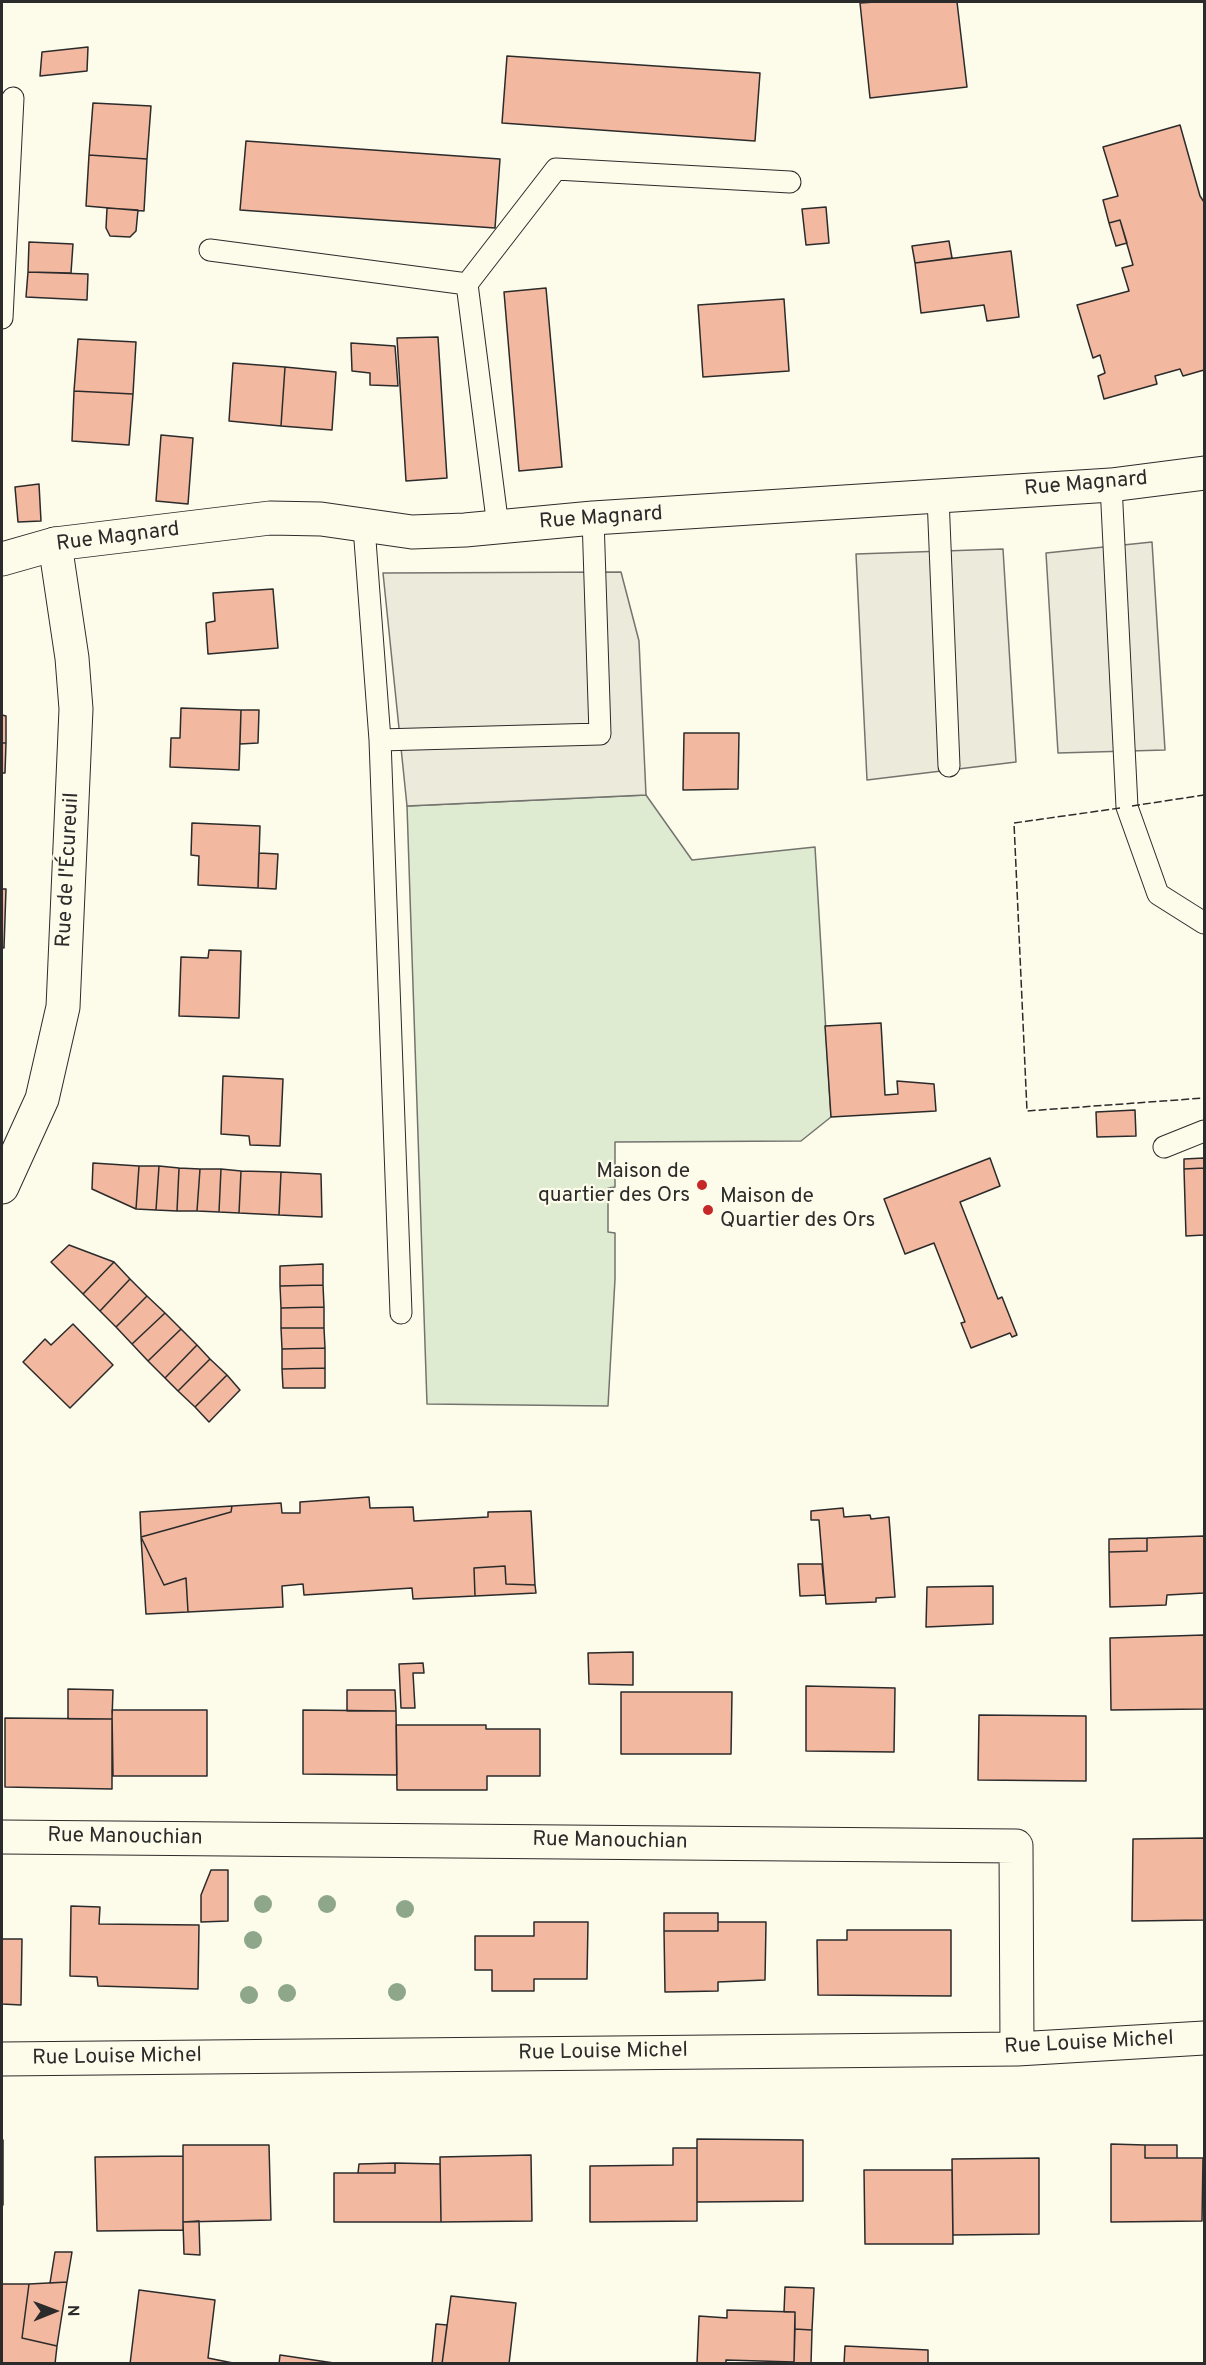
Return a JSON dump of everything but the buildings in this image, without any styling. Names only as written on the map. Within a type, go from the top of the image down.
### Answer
[{"type":"street","name":"Rue Magnard","points":[[2,559],[55,544],[270,518],[321,519],[364,527],[412,532],[593,518],[1111,485],[1204,473]]},
{"type":"street","name":"Rue de l'Écureuil","points":[[2,1187],[42,1099],[63,1007],[76,709],[72,658],[55,544]]},
{"type":"street","name":"Rue Manouchian","points":[[2,1837],[1016,1846],[1017,2049]]},
{"type":"street","name":"Rue Louise Michel","points":[[2,2059],[1017,2049],[1204,2038]]},
{"type":"lane","points":[[2,318],[13,98]]},
{"type":"lane","points":[[498,527],[467,284],[556,169],[790,182]]},
{"type":"lane","points":[[210,250],[467,284]]},
{"type":"lane","points":[[1111,485],[1127,807],[1158,894],[1204,923]]},
{"type":"lane","points":[[938,497],[949,766]]},
{"type":"lane","points":[[380,740],[600,734],[593,518]]},
{"type":"lane","points":[[364,527],[380,740],[400,1313]]},
{"type":"lane","points":[[1164,1147],[1204,1131]]},
{"type":"green space","points":[[646,795],[692,860],[815,847],[831,1117],[801,1141],[615,1142],[615,1187],[608,1188],[608,1232],[615,1233],[615,1279],[608,1406],[427,1404],[407,806]]},
{"type":"shaded area","points":[[1152,542],[1165,750],[1058,753],[1046,553]]},
{"type":"shaded area","points":[[1003,549],[1016,762],[867,780],[856,554]]},
{"type":"shaded area","points":[[621,572],[639,641],[646,795],[407,806],[383,573]]},
{"type":"fence","points":[[1132,806],[1204,795]]},
{"type":"fence","points":[[1120,808],[1014,823],[1027,1111],[1204,1098]]},
{"type":"place","name":"Maison de quartier des Ors","points":[[702,1185]]},
{"type":"place","name":"Maison de Quartier des Ors","points":[[708,1210]]}]
